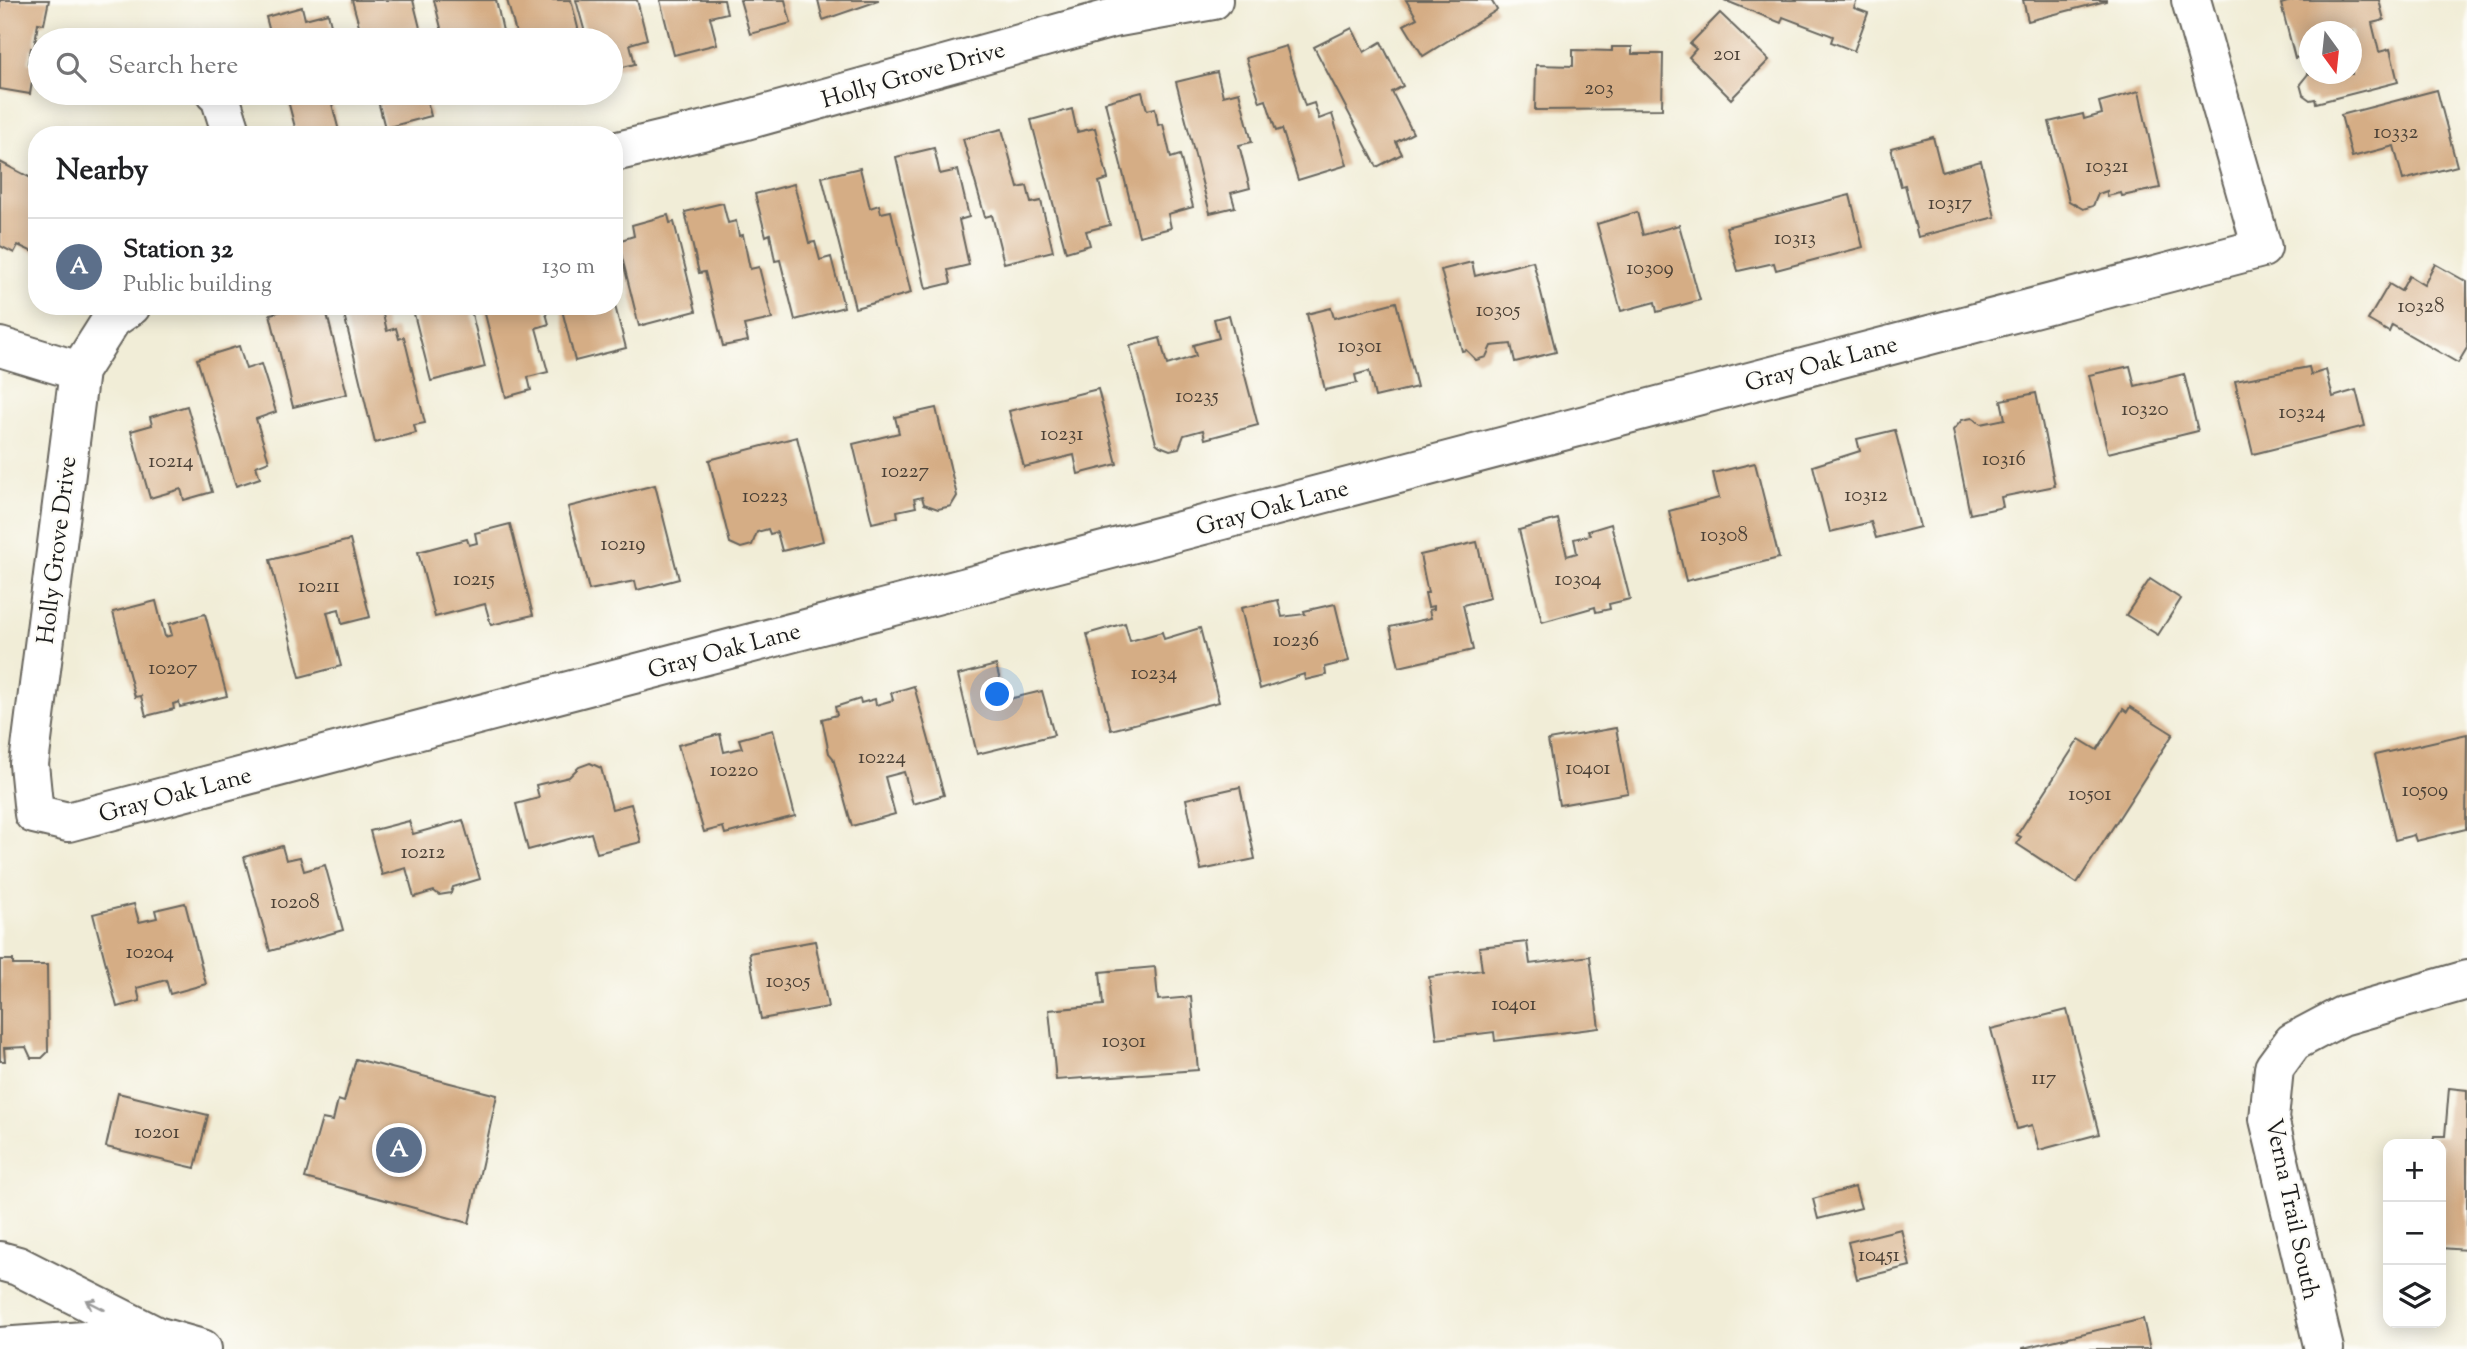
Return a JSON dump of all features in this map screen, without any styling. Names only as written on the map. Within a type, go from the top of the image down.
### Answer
[{"type":"street","name":"Holly Grove Drive","points":[[623,150],[739,122],[1111,9],[1213,0]]},
{"type":"street","name":"Gray Oak Lane","points":[[34,814],[68,822],[2262,248],[2191,0]]},
{"type":"street","points":[[223,105],[229,126]]},
{"type":"street","name":"Holly Grove Drive","points":[[34,814],[29,764],[79,371],[112,319],[118,315]]},
{"type":"street","points":[[0,347],[79,371]]},
{"type":"street","name":"Verna Trail South","points":[[2324,1349],[2269,1119],[2274,1068],[2293,1042],[2342,1016],[2467,981]]},
{"type":"street","points":[[0,1261],[18,1266],[154,1343]]},
{"type":"street","points":[[0,1347],[154,1343],[202,1349]]},
{"type":"building","points":[[0,0],[49,0],[44,24],[38,23],[37,28],[28,28],[28,94],[0,89]]},
{"type":"building","points":[[352,0],[413,0],[420,28],[360,28]]},
{"type":"building","points":[[434,0],[496,0],[502,28],[441,28]]},
{"type":"building","points":[[507,0],[571,0],[578,28],[515,28]]},
{"type":"building","points":[[576,0],[637,0],[647,39],[630,44],[635,64],[623,67],[623,28],[584,28]]},
{"type":"building","points":[[660,0],[724,0],[727,13],[710,17],[717,44],[674,55]]},
{"type":"building","points":[[740,0],[785,0],[791,23],[750,34]]},
{"type":"building","points":[[818,0],[878,0],[878,1],[823,20]]},
{"type":"building","points":[[1406,0],[1491,0],[1497,10],[1423,56],[1404,25],[1417,18]]},
{"type":"building","points":[[1724,0],[1857,0],[1854,8],[1868,13],[1854,51],[1831,42],[1833,36],[1783,17],[1781,23]]},
{"type":"building","points":[[2023,0],[2106,0],[2106,1],[2028,21]]},
{"type":"building","points":[[2294,0],[2379,0],[2384,20],[2372,23],[2379,52],[2390,49],[2398,82],[2316,103],[2315,99],[2310,100],[2303,95],[2300,84],[2362,84],[2362,21],[2299,21],[2299,57],[2295,58],[2281,4]]},
{"type":"building","points":[[302,7],[305,19],[328,13],[332,28],[269,28],[266,17]]},
{"type":"building","points":[[1720,13],[1769,60],[1731,99],[1689,57],[1696,49],[1690,44]]},
{"type":"building","points":[[1352,28],[1364,52],[1381,42],[1403,86],[1392,92],[1413,133],[1396,142],[1402,154],[1377,167],[1314,47]]},
{"type":"building","points":[[1286,46],[1305,106],[1314,103],[1319,119],[1332,114],[1347,165],[1298,180],[1282,129],[1276,131],[1266,100],[1260,102],[1246,58]]},
{"type":"building","points":[[1612,47],[1632,47],[1632,54],[1663,54],[1662,109],[1535,110],[1536,65],[1573,66],[1573,50],[1612,51]]},
{"type":"building","points":[[1217,72],[1223,96],[1239,92],[1252,142],[1239,145],[1250,188],[1231,193],[1235,207],[1210,213],[1176,82]]},
{"type":"building","points":[[2437,90],[2457,166],[2403,180],[2394,146],[2352,157],[2341,115]]},
{"type":"building","points":[[2139,91],[2160,188],[2122,196],[2121,193],[2107,196],[2107,191],[2098,194],[2093,206],[2083,209],[2069,201],[2049,122],[2083,114],[2084,119],[2102,114],[2099,102]]},
{"type":"building","points":[[1142,92],[1147,110],[1155,108],[1158,125],[1163,124],[1171,158],[1180,155],[1193,207],[1168,214],[1171,228],[1139,236],[1105,102]]},
{"type":"building","points":[[289,105],[332,105],[338,126],[295,126]]},
{"type":"building","points":[[379,105],[428,105],[431,116],[384,126]]},
{"type":"building","points":[[1072,109],[1077,132],[1095,128],[1108,179],[1099,182],[1110,225],[1086,231],[1090,245],[1066,252],[1031,120]]},
{"type":"building","points":[[1002,129],[1018,188],[1027,186],[1031,203],[1041,201],[1053,251],[1004,263],[992,215],[985,217],[963,139]]},
{"type":"building","points":[[1933,137],[1942,172],[1981,161],[1995,217],[1918,237],[1905,185],[1901,186],[1891,148]]},
{"type":"building","points":[[934,148],[940,174],[958,170],[969,217],[959,220],[969,265],[948,270],[951,283],[926,289],[896,157]]},
{"type":"building","points":[[0,162],[28,176],[28,250],[18,245],[14,253],[0,246]]},
{"type":"building","points":[[860,168],[870,208],[879,205],[881,213],[891,211],[911,293],[855,308],[822,177]]},
{"type":"building","points":[[794,184],[809,243],[815,242],[820,260],[831,257],[844,307],[795,320],[780,260],[775,261],[770,234],[766,236],[755,194]]},
{"type":"building","points":[[1850,195],[1863,247],[1776,270],[1774,263],[1738,271],[1726,227]]},
{"type":"building","points":[[723,203],[728,223],[736,221],[739,236],[743,235],[750,269],[759,267],[772,319],[744,325],[748,341],[723,346],[705,272],[699,273],[685,212]]},
{"type":"building","points":[[1637,212],[1643,235],[1679,225],[1700,300],[1657,312],[1655,302],[1621,311],[1597,224]]},
{"type":"building","points":[[668,215],[670,223],[674,222],[696,311],[639,326],[623,261],[623,239],[634,236],[632,225]]},
{"type":"building","points":[[1533,261],[1556,352],[1515,362],[1511,344],[1491,346],[1486,357],[1476,360],[1466,350],[1462,351],[1441,270],[1472,262],[1475,276]]},
{"type":"building","points":[[2435,264],[2467,282],[2467,348],[2458,363],[2392,325],[2389,332],[2368,320],[2389,284],[2401,291],[2409,276],[2424,285]]},
{"type":"building","points":[[1396,302],[1417,387],[1375,397],[1369,371],[1355,375],[1357,383],[1325,390],[1307,314],[1331,308],[1334,318]]},
{"type":"building","points":[[270,315],[327,315],[347,394],[293,407]]},
{"type":"building","points":[[344,315],[383,315],[387,331],[396,328],[399,339],[404,337],[425,423],[414,425],[416,433],[375,443]]},
{"type":"building","points":[[414,315],[472,315],[485,367],[431,381]]},
{"type":"building","points":[[485,315],[546,315],[549,324],[536,328],[548,372],[528,377],[531,390],[506,397]]},
{"type":"building","points":[[563,315],[617,315],[626,348],[575,361]]},
{"type":"building","points":[[1229,315],[1258,425],[1205,439],[1203,430],[1184,435],[1179,448],[1170,450],[1160,446],[1156,443],[1130,346],[1160,338],[1167,365],[1196,356],[1193,345],[1219,338],[1214,319]]},
{"type":"building","points":[[239,346],[246,369],[261,364],[276,412],[256,419],[269,461],[256,466],[260,478],[236,486],[197,359]]},
{"type":"building","points":[[2130,366],[2135,386],[2184,374],[2198,431],[2108,453],[2089,375]]},
{"type":"building","points":[[2309,367],[2311,375],[2326,370],[2333,397],[2356,390],[2365,426],[2253,454],[2235,381]]},
{"type":"building","points":[[1098,389],[1117,464],[1078,474],[1074,455],[1024,467],[1009,411]]},
{"type":"building","points":[[2036,393],[2055,486],[2001,497],[2003,507],[1970,514],[1953,430],[1962,420],[1972,418],[1981,424],[2005,419],[2001,400]]},
{"type":"building","points":[[187,406],[212,492],[184,500],[181,489],[150,498],[131,431],[152,425],[150,417]]},
{"type":"building","points":[[936,408],[957,496],[951,506],[938,509],[924,504],[922,497],[914,499],[916,507],[897,511],[898,517],[872,523],[853,444],[899,433],[895,417]]},
{"type":"building","points":[[1895,430],[1920,527],[1876,538],[1871,522],[1830,532],[1813,466],[1860,451],[1857,439]]},
{"type":"building","points":[[797,437],[823,541],[782,551],[777,532],[770,534],[768,529],[757,532],[752,545],[741,548],[730,543],[709,460]]},
{"type":"building","points":[[1755,463],[1779,558],[1686,581],[1669,511],[1719,498],[1713,473]]},
{"type":"building","points":[[655,485],[679,579],[637,590],[635,581],[589,590],[568,507]]},
{"type":"building","points":[[1558,519],[1567,556],[1577,553],[1574,539],[1590,535],[1588,531],[1611,524],[1630,599],[1609,604],[1610,609],[1596,612],[1595,607],[1542,622],[1519,530]]},
{"type":"building","points":[[510,524],[533,615],[491,625],[485,604],[435,617],[418,552],[467,539],[469,545],[477,543],[475,533]]},
{"type":"building","points":[[350,540],[370,617],[342,624],[339,609],[327,612],[341,666],[300,677],[270,560]]},
{"type":"building","points":[[1477,542],[1490,598],[1463,605],[1473,650],[1399,667],[1390,627],[1431,618],[1429,610],[1434,609],[1434,606],[1428,607],[1425,593],[1428,593],[1420,555]]},
{"type":"building","points":[[2150,579],[2181,599],[2158,635],[2126,615]]},
{"type":"building","points":[[1278,600],[1282,617],[1305,614],[1304,611],[1335,604],[1349,661],[1325,667],[1326,675],[1305,680],[1304,674],[1260,689],[1241,608]]},
{"type":"building","points":[[156,601],[165,637],[172,635],[169,624],[205,614],[227,696],[180,707],[179,702],[173,704],[174,709],[146,716],[141,696],[135,697],[113,612]]},
{"type":"building","points":[[1125,623],[1130,641],[1162,632],[1164,639],[1200,628],[1219,702],[1111,730],[1087,634]]},
{"type":"building","points":[[996,665],[1005,700],[1042,691],[1054,735],[977,754],[958,675]]},
{"type":"building","points":[[914,686],[944,795],[913,804],[904,772],[885,777],[895,814],[852,826],[833,758],[829,753],[822,719],[837,715],[835,707],[860,699],[861,703],[875,699],[876,705],[893,700],[891,693]]},
{"type":"building","points":[[2130,707],[2173,734],[2077,883],[2017,844],[2021,837],[2017,835],[2079,739],[2097,750],[2123,709],[2127,712]]},
{"type":"building","points":[[1616,728],[1628,793],[1559,805],[1548,740]]},
{"type":"building","points":[[773,730],[795,816],[725,834],[723,827],[704,832],[678,745],[720,734],[724,752],[742,748],[739,739]]},
{"type":"building","points":[[2467,734],[2466,829],[2416,841],[2414,835],[2395,840],[2375,755]]},
{"type":"building","points":[[590,763],[601,768],[612,809],[631,804],[641,842],[597,853],[591,833],[528,850],[516,804],[539,798],[536,785],[569,777],[579,767]]},
{"type":"building","points":[[1240,787],[1255,859],[1201,870],[1186,799]]},
{"type":"building","points":[[463,820],[480,879],[453,887],[451,893],[439,895],[434,891],[414,897],[406,868],[382,875],[370,831],[409,821],[413,834]]},
{"type":"building","points":[[282,846],[286,860],[300,857],[304,871],[325,865],[343,930],[270,951],[244,857]]},
{"type":"building","points":[[185,903],[206,984],[170,994],[166,980],[137,988],[140,1001],[117,1007],[93,914],[134,904],[139,922],[157,918],[155,910]]},
{"type":"building","points":[[815,941],[828,1007],[761,1019],[749,953]]},
{"type":"building","points":[[1527,942],[1530,964],[1590,956],[1599,1028],[1495,1041],[1494,1032],[1437,1039],[1429,977],[1482,970],[1479,947]]},
{"type":"building","points":[[0,960],[13,960],[13,965],[47,965],[48,1052],[42,1058],[31,1058],[26,1047],[4,1048],[5,1061],[0,1061]]},
{"type":"building","points":[[1155,967],[1158,1000],[1191,997],[1198,1070],[1056,1080],[1049,1010],[1103,1005],[1100,972]]},
{"type":"building","points":[[2067,1010],[2099,1134],[2039,1150],[2032,1125],[2017,1129],[1991,1029]]},
{"type":"building","points":[[356,1059],[497,1095],[469,1223],[305,1178],[322,1119],[333,1121],[338,1100],[344,1102]]},
{"type":"building","points":[[2449,1088],[2467,1090],[2467,1250],[2446,1248],[2446,1139],[2434,1139],[2434,1136],[2445,1136]]},
{"type":"building","points":[[118,1093],[208,1115],[195,1168],[106,1147]]},
{"type":"building","points":[[1855,1187],[1861,1208],[1818,1219],[1813,1199]]},
{"type":"building","points":[[1901,1229],[1910,1266],[1857,1279],[1848,1242]]},
{"type":"building","points":[[2143,1319],[2150,1349],[2023,1349],[2023,1348]]},
{"type":"place","name":"Station 32","points":[[399,1150]]}]
